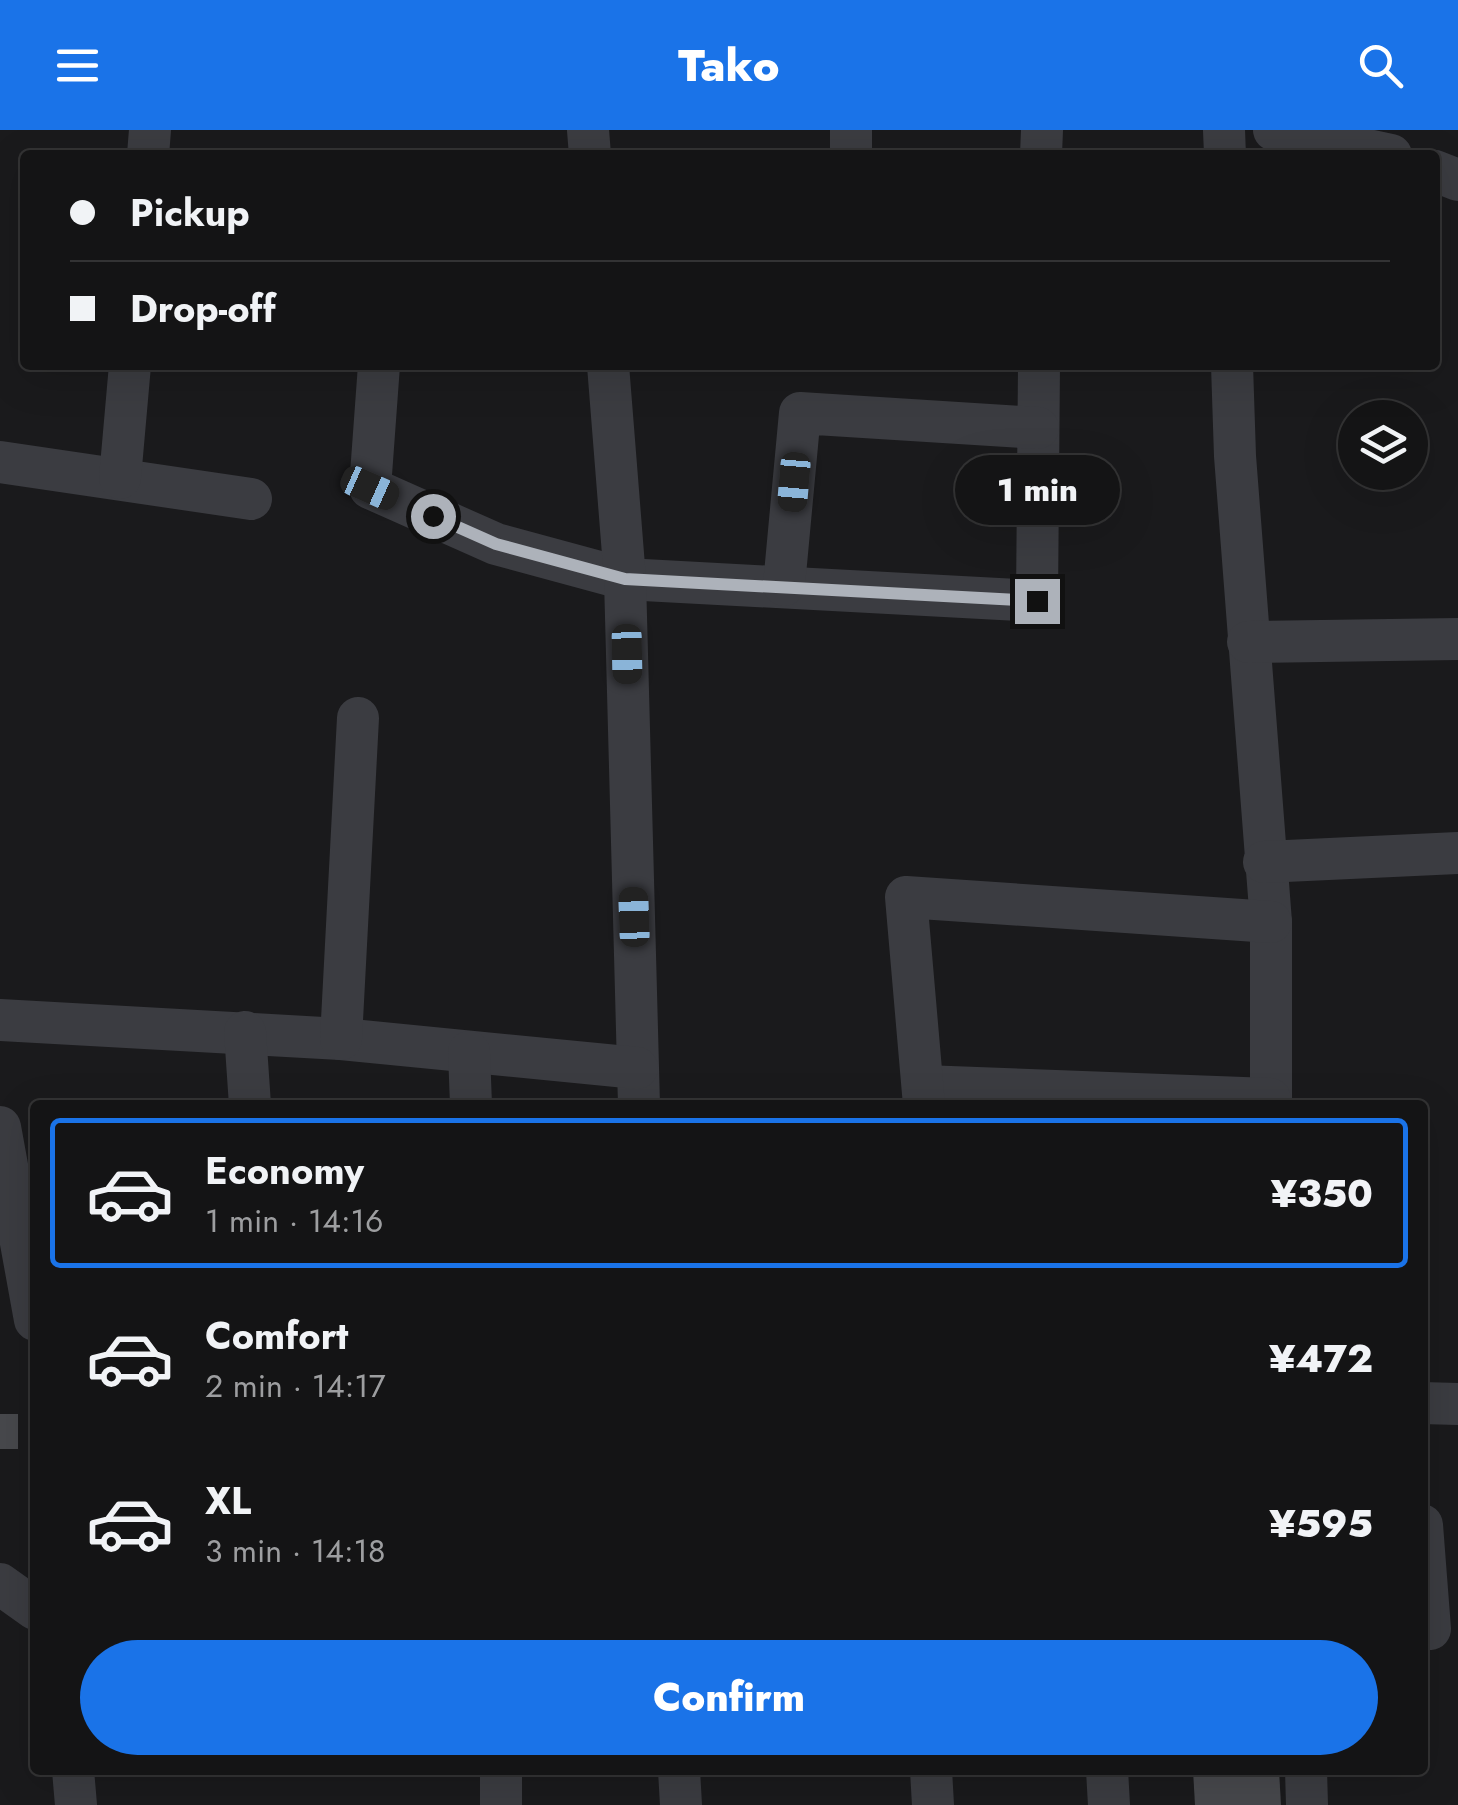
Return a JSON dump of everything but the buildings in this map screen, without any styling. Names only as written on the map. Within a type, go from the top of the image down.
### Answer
[{"type":"street","points":[[1274,130],[1368,150]]},
{"type":"street","points":[[120,478],[130,370]]},
{"type":"street","points":[[379,370],[370,488],[496,544],[625,579],[1037,601],[1039,370]]},
{"type":"street","points":[[0,1020],[245,1032],[470,1052],[638,1086],[625,579],[608,370]]},
{"type":"street","points":[[1232,370],[1270,922],[1270,1100]]},
{"type":"street","points":[[784,586],[800,413],[1038,428]]},
{"type":"street","points":[[0,462],[251,499]]},
{"type":"street","points":[[1248,642],[1458,639]]},
{"type":"street","points":[[340,1039],[358,718]]},
{"type":"street","points":[[1264,862],[1458,853]]},
{"type":"street","points":[[1178,1100],[924,1096],[906,898],[1270,922]]},
{"type":"street","points":[[245,1032],[250,1100]]},
{"type":"street","points":[[470,1052],[471,1100]]},
{"type":"street","points":[[0,1128],[30,1293]]},
{"type":"street","points":[[1428,1403],[1458,1404]]},
{"type":"street","points":[[0,1584],[30,1605]]},
{"type":"street","points":[[1428,1603],[1430,1629]]},
{"type":"street","points":[[74,1775],[76,1805]]},
{"type":"street","points":[[501,1775],[501,1805]]},
{"type":"street","points":[[679,1775],[681,1805]]},
{"type":"street","points":[[931,1775],[933,1805]]},
{"type":"street","points":[[1107,1775],[1109,1805]]},
{"type":"street","points":[[1306,1775],[1307,1805]]},
{"type":"route","points":[[433,516],[496,544],[625,579],[1037,601]]}]
